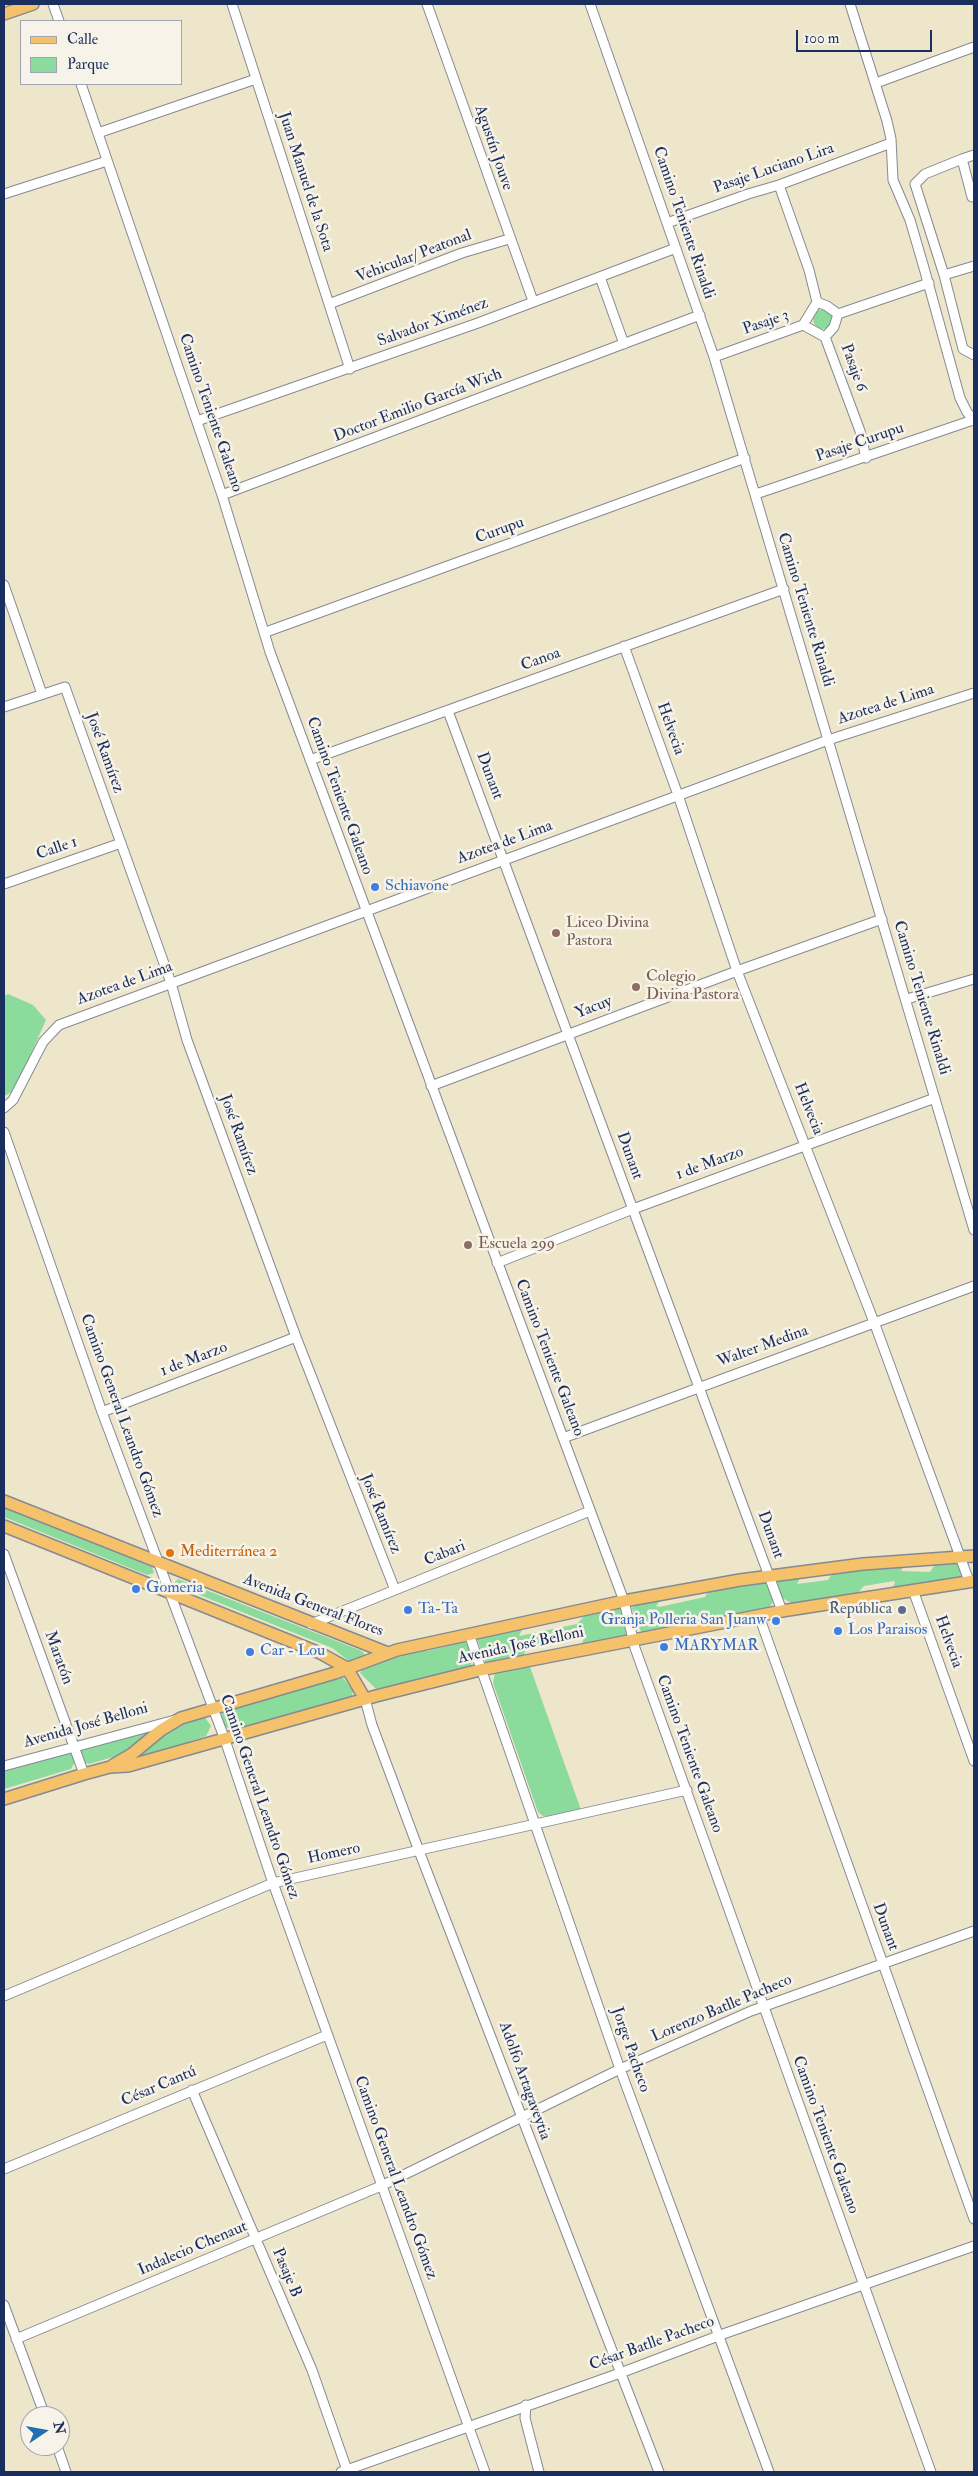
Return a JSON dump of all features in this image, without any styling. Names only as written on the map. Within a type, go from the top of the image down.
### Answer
[{"type":"main road","points":[[4,14],[26,5]]},
{"type":"main road","name":"Avenida General Flores","points":[[4,1501],[388,1653]]},
{"type":"main road","points":[[4,1526],[320,1653],[347,1668],[365,1700]]},
{"type":"main road","name":"Avenida José Belloni","points":[[110,1767],[132,1754],[161,1730],[178,1720],[347,1668],[388,1653],[624,1601],[768,1575],[863,1564],[974,1556]]},
{"type":"main road","name":"Avenida José Belloni","points":[[4,1799],[84,1774],[110,1767],[128,1766],[480,1670],[782,1611],[972,1581]]},
{"type":"street","points":[[53,4],[59,20]]},
{"type":"street","name":"Juan Manuel de la Sota","points":[[232,4],[350,369]]},
{"type":"street","name":"Agustín Jouve","points":[[427,4],[509,239],[533,301]]},
{"type":"street","name":"Camino Teniente Rinaldi","points":[[590,4],[714,357],[907,999],[974,1230]]},
{"type":"street","points":[[850,4],[876,83],[891,143],[893,180],[910,220],[960,398],[974,421]]},
{"type":"street","points":[[876,83],[974,47]]},
{"type":"street","points":[[98,132],[256,79]]},
{"type":"street","name":"Camino Teniente Galeano","points":[[81,85],[222,495],[266,632],[270,652],[365,912],[624,1601],[634,1640],[686,1790],[931,2472]]},
{"type":"street","name":"Pasaje Luciano Lira","points":[[667,223],[779,185],[891,143]]},
{"type":"street","points":[[974,155],[925,174],[916,184],[944,274],[963,349],[974,355]]},
{"type":"street","points":[[962,159],[974,199]]},
{"type":"street","points":[[4,194],[107,161]]},
{"type":"street","points":[[779,185],[809,270],[817,302],[804,326]]},
{"type":"street","name":"Vehicular/ Peatonal","points":[[329,304],[462,253],[509,239]]},
{"type":"street","name":"Salvador Ximénez","points":[[197,421],[350,369],[676,248]]},
{"type":"street","points":[[944,274],[974,266]]},
{"type":"street","points":[[600,277],[624,344]]},
{"type":"street","points":[[817,302],[838,314],[929,283]]},
{"type":"street","name":"Pasaje 6","points":[[838,314],[834,327],[826,337],[860,431],[866,458]]},
{"type":"street","name":"Doctor Emilio García Wich","points":[[222,495],[700,315]]},
{"type":"street","name":"Pasaje 3","points":[[714,357],[804,326],[826,337]]},
{"type":"street","name":"Pasaje Curupu","points":[[756,494],[974,421]]},
{"type":"street","name":"Curupu","points":[[266,632],[745,458]]},
{"type":"street","points":[[4,586],[42,694],[4,707]]},
{"type":"street","name":"Canoa","points":[[310,760],[784,589]]},
{"type":"street","name":"Helvecia","points":[[624,646],[678,795],[737,971],[806,1144],[961,1557],[972,1581]]},
{"type":"street","name":"José Ramírez","points":[[42,694],[65,686],[171,984],[187,1040],[296,1337],[394,1590]]},
{"type":"street","name":"Azotea de Lima","points":[[4,1108],[13,1100],[43,1042],[54,1028],[828,740],[974,693]]},
{"type":"street","name":"Dunant","points":[[448,711],[782,1611]]},
{"type":"street","name":"Calle 1","points":[[4,884],[120,843]]},
{"type":"street","name":"Yacuy","points":[[431,1086],[737,971],[882,919]]},
{"type":"street","points":[[907,999],[974,979]]},
{"type":"street","name":"1 de Marzo","points":[[497,1263],[632,1209],[935,1098]]},
{"type":"street","name":"Camino General Leandro Gómez","points":[[4,1132],[102,1412],[225,1740],[273,1883],[484,2472]]},
{"type":"street","name":"Walter Medina","points":[[563,1438],[698,1386],[974,1286]]},
{"type":"street","name":"1 de Marzo","points":[[102,1412],[296,1337]]},
{"type":"street","name":"Cabari","points":[[311,1624],[590,1511]]},
{"type":"street","name":"Maratón","points":[[4,1554],[84,1774]]},
{"type":"street","name":"Helvecia","points":[[914,1590],[974,1761]]},
{"type":"street","name":"Dunant","points":[[759,1616],[974,2218]]},
{"type":"street","name":"Jorge Pacheco","points":[[470,1634],[480,1670],[603,2016],[620,2069],[769,2472]]},
{"type":"street","name":"Adolfo Artagaveytia","points":[[365,1700],[372,1725],[419,1851],[619,2373],[659,2472]]},
{"type":"street","name":"Avenida José Belloni","points":[[4,1766],[162,1722],[178,1720]]},
{"type":"street","name":"Homero","points":[[4,1996],[273,1883],[686,1790]]},
{"type":"street","name":"Lorenzo Batlle Pacheco","points":[[381,2186],[620,2069],[763,2006],[974,1931]]},
{"type":"street","name":"César Cantú","points":[[4,2170],[327,2035]]},
{"type":"street","name":"Pasaje B","points":[[192,2090],[312,2370],[344,2471]]},
{"type":"street","name":"Indalecio Chenaut","points":[[16,2339],[381,2186]]},
{"type":"street","name":"César Batlle Pacheco","points":[[344,2471],[974,2246]]},
{"type":"street","points":[[4,2306],[41,2406]]},
{"type":"street","points":[[526,2405],[525,2418],[539,2472]]},
{"type":"street","points":[[60,2456],[66,2472]]},
{"type":"street","points":[[367,2463],[372,2472]]},
{"type":"green space","points":[[823,309],[830,312],[833,319],[830,326],[823,329],[816,326],[813,319],[816,312]]},
{"type":"green space","points":[[8,994],[33,1005],[46,1020],[14,1091],[4,1096],[4,996]]},
{"type":"green space","points":[[4,1508],[152,1567],[154,1573],[147,1575],[4,1517]]},
{"type":"green space","points":[[955,1562],[961,1564],[963,1575],[961,1578],[891,1590],[895,1583],[894,1581],[864,1586],[857,1594],[795,1605],[782,1598],[777,1586],[778,1580],[801,1576],[797,1584],[828,1580],[834,1571],[904,1564],[901,1571],[930,1572],[936,1563]]},
{"type":"green space","points":[[178,1579],[362,1651],[365,1655],[349,1661],[332,1648],[177,1586],[175,1582]]},
{"type":"green space","points":[[764,1582],[769,1585],[774,1599],[769,1609],[697,1624],[702,1615],[668,1622],[662,1631],[642,1634],[633,1613],[632,1608],[637,1604],[662,1598],[656,1606],[659,1607],[705,1597],[709,1590]]},
{"type":"green space","points":[[619,1608],[623,1611],[628,1632],[625,1638],[581,1646],[584,1638],[526,1649],[523,1657],[486,1664],[477,1639],[478,1637],[523,1628],[519,1636],[577,1624],[585,1615]]},
{"type":"green space","points":[[463,1641],[467,1643],[472,1655],[471,1665],[466,1669],[376,1689],[360,1673],[365,1665],[421,1648],[427,1651],[448,1646],[450,1642]]},
{"type":"green space","points":[[529,1664],[581,1810],[548,1816],[543,1816],[538,1812],[493,1683],[495,1672]]},
{"type":"green space","points":[[341,1675],[353,1691],[352,1697],[234,1729],[224,1727],[221,1717],[223,1711]]},
{"type":"green space","points":[[204,1716],[211,1726],[206,1736],[119,1765],[146,1751],[170,1728]]},
{"type":"green space","points":[[150,1731],[123,1754],[89,1764],[84,1762],[80,1749]]},
{"type":"green space","points":[[70,1752],[73,1754],[75,1762],[71,1769],[4,1789],[4,1771]]},
{"type":"place","name":"Schiavone","points":[[375,887]]},
{"type":"place","name":"Liceo Divina Pastora","points":[[556,933]]},
{"type":"place","name":"Colegio Divina Pastora","points":[[636,987]]},
{"type":"place","name":"Escuela 299","points":[[468,1245]]},
{"type":"place","name":"Mediterránea 2","points":[[170,1553]]},
{"type":"place","name":"Gomeria","points":[[136,1589]]},
{"type":"place","name":"Ta-Ta","points":[[408,1610]]},
{"type":"place","name":"República","points":[[902,1610]]},
{"type":"place","name":"Granja Polleria San Juanw","points":[[776,1621]]},
{"type":"place","name":"Los Paraisos","points":[[838,1631]]},
{"type":"place","name":"MARYMAR","points":[[664,1647]]},
{"type":"place","name":"Car - Lou","points":[[250,1652]]}]
